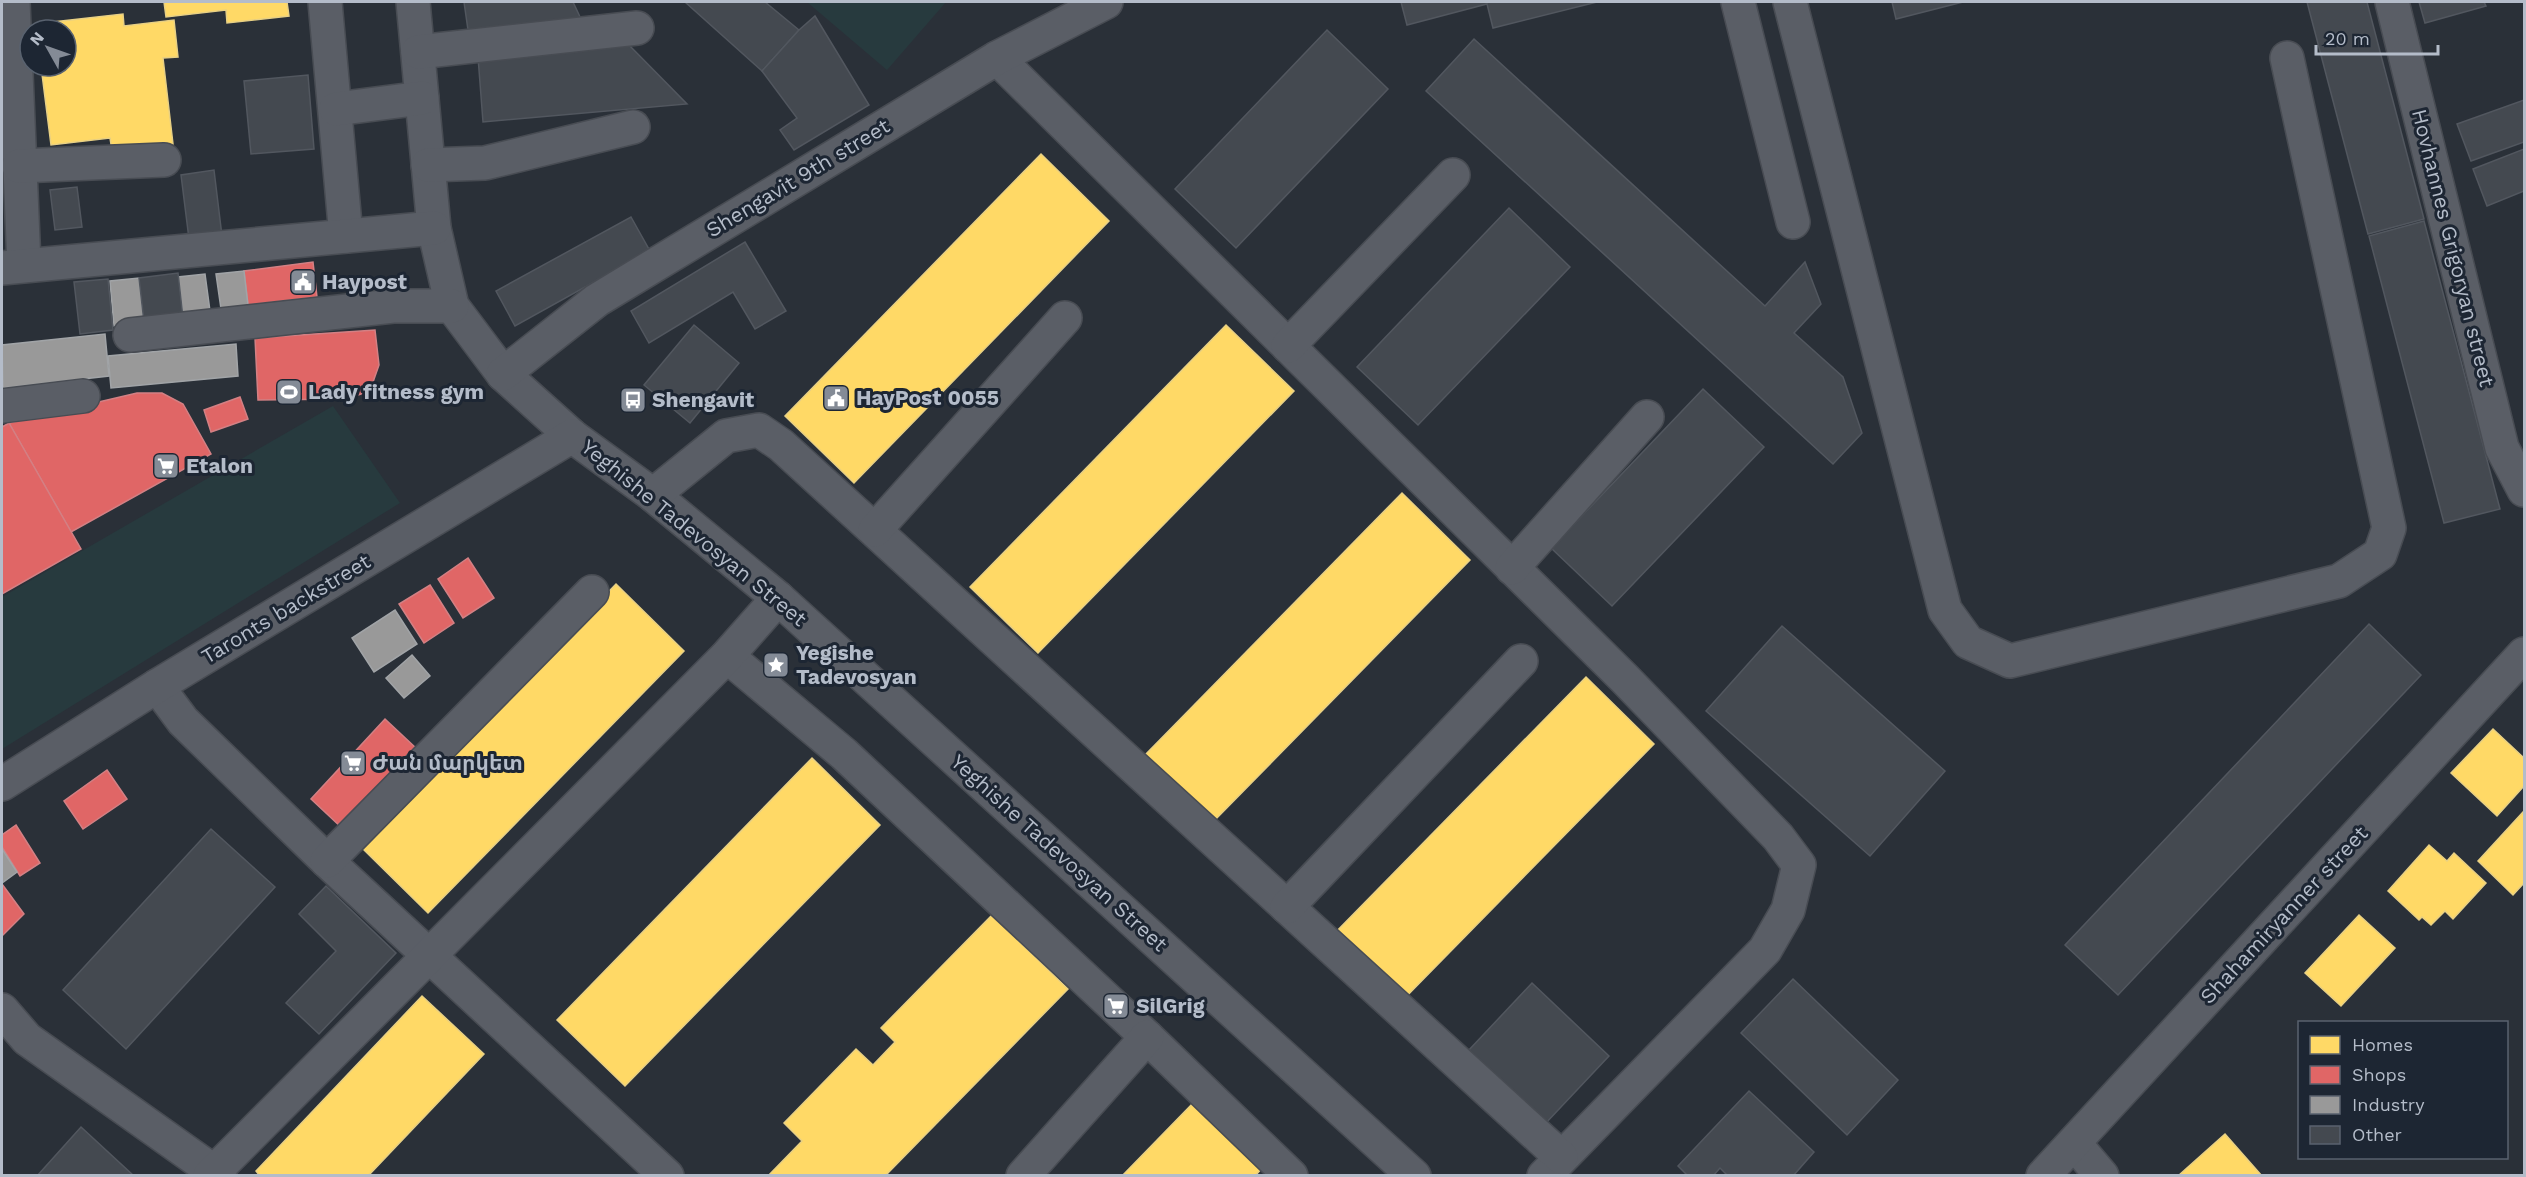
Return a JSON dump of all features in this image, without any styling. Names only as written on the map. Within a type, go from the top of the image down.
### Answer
[{"type":"street","points":[[13,2],[13,266],[434,228]]},
{"type":"street","points":[[326,2],[346,236]]},
{"type":"street","name":"Yeghishe Tadevosyan Street","points":[[413,2],[434,228],[452,306],[503,374],[572,436],[653,495],[778,598],[1414,1176]]},
{"type":"street","name":"Shengavit 9th street","points":[[503,374],[597,300],[997,58],[1106,2]]},
{"type":"street","points":[[1738,2],[1793,222]]},
{"type":"street","points":[[1790,2],[1945,610],[1968,642],[2010,661],[2339,581],[2380,554],[2389,528],[2287,58]]},
{"type":"street","name":"Hovhannes Grigoryan street","points":[[2392,2],[2502,448],[2524,490]]},
{"type":"street","points":[[418,52],[637,28]]},
{"type":"street","points":[[653,495],[726,436],[759,429],[781,445],[1287,907],[1552,1166],[1765,950],[1788,910],[1799,865],[1770,829],[1512,568],[997,58]]},
{"type":"street","points":[[336,109],[422,98]]},
{"type":"street","points":[[428,165],[485,163],[633,127]]},
{"type":"street","points":[[13,149],[164,160]]},
{"type":"street","points":[[1288,346],[1453,175]]},
{"type":"street","points":[[130,335],[393,306],[452,306]]},
{"type":"street","points":[[875,531],[1065,318]]},
{"type":"street","points":[[2,406],[83,396]]},
{"type":"street","points":[[1512,568],[1647,417]]},
{"type":"street","name":"Taronts backstreet","points":[[2,784],[157,687],[572,436]]},
{"type":"street","points":[[327,861],[592,592]]},
{"type":"street","points":[[2,1010],[27,1039],[215,1174],[429,954],[727,656],[778,598]]},
{"type":"street","name":"Shahamiryanner street","points":[[2043,1176],[2524,654]]},
{"type":"street","points":[[727,656],[844,754],[1147,1037],[1291,1176]]},
{"type":"street","points":[[1287,907],[1521,661]]},
{"type":"street","points":[[157,687],[183,721],[327,861],[667,1176]]},
{"type":"street","points":[[1023,1176],[1147,1037]]},
{"type":"street","points":[[2074,1143],[2102,1176]]},
{"type":"green space","points":[[807,2],[946,2],[887,70]]},
{"type":"green space","points":[[333,406],[400,503],[2,749],[2,597]]},
{"type":"building: Homes","points":[[164,2],[287,2],[289,16],[227,23],[226,10],[166,17]]},
{"type":"building: Homes","points":[[123,14],[124,26],[174,20],[178,57],[163,58],[173,144],[112,151],[110,138],[51,145],[43,78],[78,78],[78,19]]},
{"type":"building: Homes","points":[[1041,154],[1109,221],[854,483],[785,416]]},
{"type":"building: Homes","points":[[1226,325],[1294,391],[1038,653],[970,587]]},
{"type":"building: Homes","points":[[1402,493],[1470,560],[1213,822],[1145,755]]},
{"type":"building: Homes","points":[[616,584],[684,651],[428,913],[360,846]]},
{"type":"building: Homes","points":[[1586,677],[1654,744],[1398,1005],[1330,938]]},
{"type":"building: Homes","points":[[2493,729],[2524,758],[2524,786],[2497,816],[2451,773]]},
{"type":"building: Homes","points":[[812,758],[880,825],[625,1086],[557,1020]]},
{"type":"building: Homes","points":[[2524,811],[2524,883],[2513,895],[2478,861]]},
{"type":"building: Homes","points":[[2429,845],[2447,861],[2454,853],[2486,883],[2453,919],[2445,911],[2431,925],[2422,917],[2419,920],[2388,891]]},
{"type":"building: Homes","points":[[992,915],[1068,989],[885,1176],[768,1176],[802,1141],[784,1123],[856,1049],[873,1065],[895,1042],[881,1028]]},
{"type":"building: Homes","points":[[2359,915],[2395,948],[2341,1006],[2305,973]]},
{"type":"building: Homes","points":[[422,996],[484,1054],[368,1176],[260,1176],[256,1171]]},
{"type":"building: Homes","points":[[1194,1102],[1262,1168],[1255,1176],[1122,1176]]},
{"type":"building: Homes","points":[[2225,1134],[2262,1176],[2178,1176]]},
{"type":"building: Shops","points":[[313,262],[317,297],[248,305],[244,271]]},
{"type":"building: Shops","points":[[375,330],[379,365],[373,382],[361,394],[346,399],[258,400],[255,338]]},
{"type":"building: Shops","points":[[137,393],[162,393],[183,404],[211,454],[71,532],[9,423]]},
{"type":"building: Shops","points":[[240,397],[248,419],[211,432],[204,410]]},
{"type":"building: Shops","points":[[9,423],[81,549],[2,594],[2,427]]},
{"type":"building: Shops","points":[[468,558],[494,598],[463,618],[438,579]]},
{"type":"building: Shops","points":[[430,585],[454,623],[424,643],[399,604]]},
{"type":"building: Shops","points":[[385,719],[417,749],[343,829],[311,799]]},
{"type":"building: Shops","points":[[107,770],[127,799],[83,829],[64,801]]},
{"type":"building: Shops","points":[[16,825],[40,863],[20,876],[2,847],[2,835]]},
{"type":"building: Shops","points":[[2,884],[24,914],[2,936]]},
{"type":"building: Industry","points":[[244,271],[248,305],[221,309],[216,274]]},
{"type":"building: Industry","points":[[205,274],[210,311],[183,315],[178,277]]},
{"type":"building: Industry","points":[[139,278],[144,322],[114,326],[110,281]]},
{"type":"building: Industry","points":[[105,334],[109,376],[3,388],[2,345]]},
{"type":"building: Industry","points":[[236,344],[238,376],[111,388],[108,356]]},
{"type":"building: Industry","points":[[395,610],[417,644],[374,672],[352,638]]},
{"type":"building: Industry","points":[[412,655],[430,676],[404,698],[386,678]]},
{"type":"building: Industry","points":[[2,849],[17,872],[2,883]]},
{"type":"building: Other","points":[[464,2],[573,2],[582,21],[468,30]]},
{"type":"building: Other","points":[[685,2],[765,2],[799,30],[762,71]]},
{"type":"building: Other","points":[[1401,2],[1597,2],[1493,28],[1487,4],[1407,25]]},
{"type":"building: Other","points":[[1892,2],[1963,2],[1896,19]]},
{"type":"building: Other","points":[[2307,2],[2367,2],[2424,219],[2368,234]]},
{"type":"building: Other","points":[[2419,2],[2484,2],[2486,6],[2425,23]]},
{"type":"building: Other","points":[[815,16],[869,105],[794,150],[780,130],[797,118],[762,71],[799,30]]},
{"type":"building: Other","points":[[1327,30],[1388,89],[1236,248],[1175,189]]},
{"type":"building: Other","points":[[1474,39],[1765,306],[1805,262],[1821,304],[1794,333],[1843,377],[1862,433],[1833,464],[1426,91]]},
{"type":"building: Other","points":[[628,44],[687,104],[483,122],[478,57]]},
{"type":"building: Other","points":[[308,75],[314,149],[251,154],[244,81]]},
{"type":"building: Other","points":[[2524,100],[2524,142],[2471,161],[2457,124]]},
{"type":"building: Other","points":[[2524,149],[2524,191],[2487,206],[2473,169]]},
{"type":"building: Other","points":[[214,170],[222,236],[189,239],[181,175]]},
{"type":"building: Other","points":[[77,187],[82,227],[55,230],[50,190]]},
{"type":"building: Other","points":[[1509,208],[1570,267],[1418,425],[1357,367]]},
{"type":"building: Other","points":[[631,217],[650,251],[515,326],[496,291]]},
{"type":"building: Other","points":[[2424,221],[2500,509],[2444,523],[2369,236]]},
{"type":"building: Other","points":[[745,242],[786,311],[755,329],[733,292],[649,343],[631,311]]},
{"type":"building: Other","points":[[178,273],[183,318],[144,322],[139,278]]},
{"type":"building: Other","points":[[108,279],[113,330],[80,334],[74,282]]},
{"type":"building: Other","points":[[694,325],[739,363],[690,423],[644,385]]},
{"type":"building: Other","points":[[1703,389],[1764,447],[1612,606],[1551,548]]},
{"type":"building: Other","points":[[2369,624],[2421,675],[2118,995],[2065,945]]},
{"type":"building: Other","points":[[1782,626],[1945,771],[1870,856],[1706,711]]},
{"type":"building: Other","points":[[211,829],[275,887],[126,1049],[63,990]]},
{"type":"building: Other","points":[[326,886],[396,953],[319,1034],[286,1003],[336,951],[299,914]]},
{"type":"building: Other","points":[[1793,979],[1898,1080],[1847,1135],[1741,1033]]},
{"type":"building: Other","points":[[1532,983],[1609,1056],[1545,1124],[1468,1051]]},
{"type":"building: Other","points":[[1749,1091],[1814,1152],[1793,1176],[1728,1176],[1720,1168],[1713,1176],[1688,1176],[1678,1166]]},
{"type":"building: Other","points":[[81,1127],[134,1176],[37,1176]]},
{"type":"place","name":"Haypost","points":[[303,282]]},
{"type":"place","name":"Lady fitness gym","points":[[289,392]]},
{"type":"place","name":"HayPost 0055","points":[[836,398]]},
{"type":"place","name":"Shengavit","points":[[633,400]]},
{"type":"place","name":"Etalon","points":[[166,466]]},
{"type":"place","name":"Yegishe Tadevosyan","points":[[776,665]]},
{"type":"place","name":"Ժան մարկետ","points":[[353,763]]},
{"type":"place","name":"SilGrig","points":[[1116,1006]]}]
